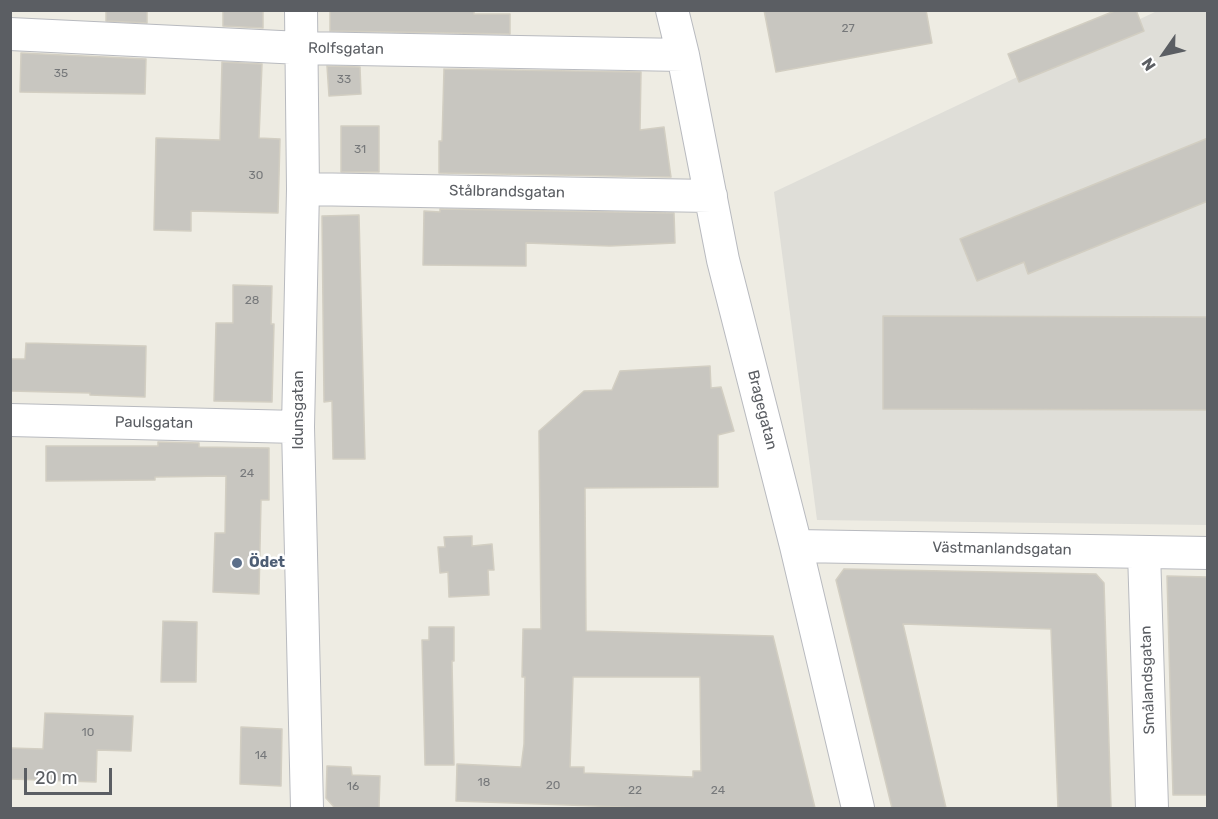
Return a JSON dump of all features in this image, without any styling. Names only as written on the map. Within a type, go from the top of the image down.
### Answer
[{"type":"street","name":"Idunsgatan","points":[[301,10],[303,189],[298,427],[307,808]]},
{"type":"street","name":"Bragegatan","points":[[672,10],[723,260],[796,546],[858,808]]},
{"type":"street","name":"Rolfsgatan","points":[[10,34],[301,48],[683,55]]},
{"type":"street","name":"Stålbrandsgatan","points":[[303,189],[711,196]]},
{"type":"street","name":"Paulsgatan","points":[[10,420],[298,427]]},
{"type":"street","name":"Västmanlandsgatan","points":[[796,546],[1208,553]]},
{"type":"street","name":"Smålandsgatan","points":[[1144,552],[1152,808]]},
{"type":"shaded area","points":[[1157,11],[1207,11],[1207,525],[817,520],[774,192]]},
{"type":"building","points":[[106,10],[147,10],[147,23],[106,21]]},
{"type":"building","points":[[223,10],[263,10],[263,28],[223,26]]},
{"type":"building","points":[[330,10],[474,10],[474,14],[510,14],[510,34],[330,31]]},
{"type":"building","points":[[764,10],[926,10],[932,43],[776,72]]},
{"type":"building","points":[[1117,10],[1136,10],[1144,31],[1019,82],[1008,54]]},
{"type":"building","points":[[21,53],[146,59],[145,94],[20,92]]},
{"type":"building","points":[[222,62],[262,64],[259,138],[280,139],[278,213],[191,211],[191,231],[154,230],[156,138],[220,140]]},
{"type":"building","points":[[327,66],[360,67],[361,94],[329,96]]},
{"type":"building","points":[[444,69],[641,72],[640,130],[664,127],[671,177],[439,173]]},
{"type":"building","points":[[341,126],[379,126],[379,172],[341,172]]},
{"type":"building","points":[[1208,138],[1208,201],[1028,274],[1024,262],[977,281],[960,239]]},
{"type":"building","points":[[440,209],[674,213],[675,243],[610,246],[526,243],[526,266],[423,265],[424,211],[440,212]]},
{"type":"building","points":[[359,215],[365,459],[333,459],[332,401],[324,402],[322,216]]},
{"type":"building","points":[[233,285],[272,286],[271,324],[274,324],[272,402],[214,401],[216,323],[233,323]]},
{"type":"building","points":[[883,316],[1208,317],[1208,410],[883,409]]},
{"type":"building","points":[[26,343],[146,346],[145,397],[10,391],[10,359],[25,359]]},
{"type":"building","points":[[710,366],[711,388],[721,387],[734,431],[718,435],[718,487],[585,488],[586,631],[773,636],[815,808],[650,808],[456,801],[457,764],[521,767],[524,744],[525,677],[522,677],[523,629],[541,629],[539,431],[584,391],[612,390],[620,371]],"holes":[[[573,677],[700,677],[701,771],[693,771],[693,777],[584,773],[584,767],[570,767]]]},
{"type":"building","points":[[158,442],[199,443],[199,447],[269,448],[269,500],[261,500],[259,594],[213,592],[215,533],[225,533],[226,476],[155,477],[155,480],[46,481],[46,446],[158,446]]},
{"type":"building","points":[[472,536],[472,546],[492,544],[494,570],[488,570],[489,595],[449,597],[448,572],[440,573],[438,547],[445,547],[444,537]]},
{"type":"building","points":[[844,569],[1096,574],[1104,583],[1111,808],[1058,808],[1051,629],[903,624],[946,808],[892,808],[836,580]]},
{"type":"building","points":[[1167,576],[1208,577],[1208,795],[1173,795]]},
{"type":"building","points":[[163,621],[197,622],[196,682],[161,682]]},
{"type":"building","points":[[429,627],[454,627],[454,661],[452,661],[454,765],[425,765],[422,640],[429,640]]},
{"type":"building","points":[[45,713],[133,716],[131,751],[97,750],[96,782],[10,779],[10,748],[43,749]]},
{"type":"building","points":[[241,727],[282,729],[281,786],[240,784]]},
{"type":"building","points":[[327,766],[351,767],[352,775],[380,776],[379,808],[334,807],[326,798]]},
{"type":"place","name":"Ödet","points":[[237,563]]}]
